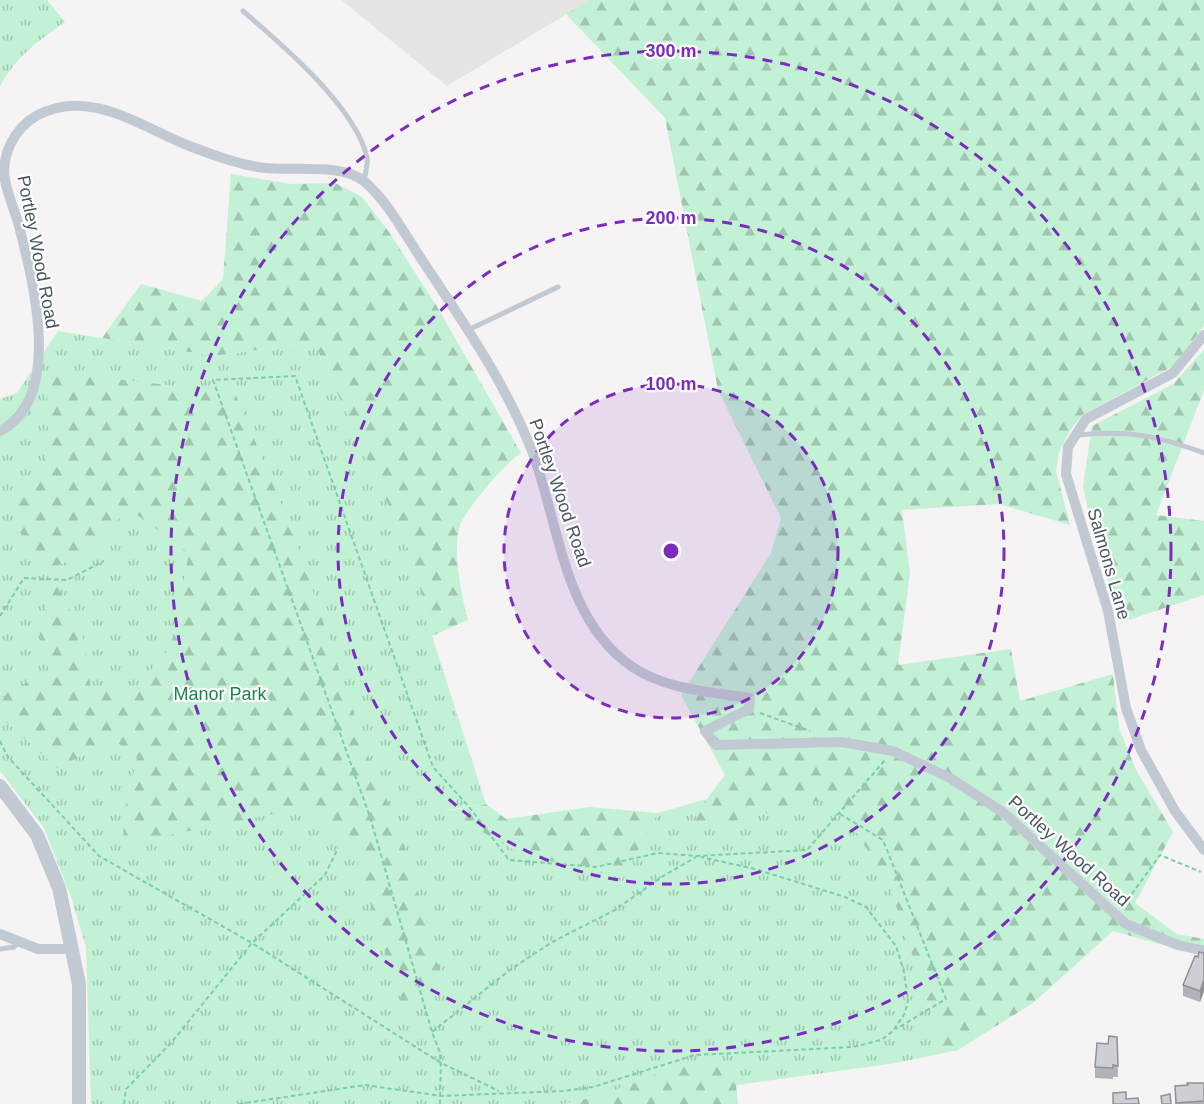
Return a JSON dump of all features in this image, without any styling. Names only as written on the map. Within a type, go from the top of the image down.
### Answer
[{"type":"street","name":"Portley Wood Road","points":[[0,431],[11,426],[25,407],[39,366],[35,304],[19,225],[5,179],[6,158],[13,139],[22,125],[53,109],[86,107],[111,110],[223,159],[263,168],[347,172],[364,181],[390,213],[468,330],[511,404],[530,447],[560,548],[580,601],[599,633],[614,652],[632,667],[664,684],[750,698],[749,709],[705,731],[716,745],[842,742],[893,751],[950,778],[1004,813],[1126,924],[1178,945],[1204,951]]},
{"type":"street","name":"Salmons Lane","points":[[1204,336],[1173,373],[1086,419],[1074,435],[1065,461],[1066,474],[1108,611],[1126,708],[1140,750],[1158,784],[1204,850]]},
{"type":"street","points":[[0,786],[20,809],[46,854],[59,888],[79,984],[79,1104]]},
{"type":"street","points":[[0,934],[48,951],[72,949]]},
{"type":"lane","points":[[243,11],[294,56],[325,89],[343,113],[356,132],[367,159],[364,181]]},
{"type":"lane","points":[[468,330],[558,287]]},
{"type":"lane","points":[[1074,435],[1129,432],[1162,437],[1204,453]]},
{"type":"lane","points":[[0,949],[14,947],[19,942]]},
{"type":"path","points":[[440,1104],[441,1055],[432,1032],[370,817],[213,380],[295,376],[433,767],[470,808],[509,860],[596,867],[658,853],[697,856],[807,850],[893,751]]},
{"type":"path","points":[[0,616],[24,578],[67,580],[104,561]]},
{"type":"path","points":[[749,709],[814,732]]},
{"type":"path","points":[[0,741],[8,757],[99,856],[252,943],[441,1063],[502,1093]]},
{"type":"path","points":[[239,1104],[365,1085],[441,1096],[563,1091],[593,1087],[695,1055],[853,1047],[881,1040],[946,999],[883,840],[840,813]]},
{"type":"path","points":[[124,1104],[126,1089],[171,1043],[252,943],[325,875],[338,848]]},
{"type":"path","points":[[1116,915],[1160,855],[1202,872]]},
{"type":"path","points":[[432,1032],[511,969],[554,941],[615,910],[660,878],[697,856],[756,869],[845,897],[866,907],[896,946],[904,972],[908,1000],[905,1013],[893,1031]]},
{"type":"shaded area","points":[[341,0],[590,0],[447,86]]},
{"type":"green space","points":[[0,0],[47,0],[65,22],[20,58],[0,87]]},
{"type":"green space","points":[[589,0],[1204,0],[1204,326],[1173,366],[1082,415],[1069,432],[1059,453],[1056,471],[1070,525],[999,504],[902,510],[910,573],[898,665],[1011,649],[1020,701],[1113,674],[1119,728],[1136,770],[1173,832],[1135,903],[1177,934],[1204,939],[1204,948],[1184,951],[1113,931],[1033,1003],[958,1050],[944,1052],[890,887],[835,797],[690,831],[707,799],[725,775],[681,695],[771,553],[781,518],[718,390],[665,118],[566,14]]},
{"type":"green space","points":[[231,174],[291,184],[335,183],[362,197],[389,232],[436,305],[521,453],[486,488],[468,511],[459,528],[457,562],[468,620],[432,636],[412,557],[314,342],[214,356],[102,338],[141,284],[202,301],[223,279]]},
{"type":"green space","name":"Manor Park","points":[[58,331],[214,356],[314,342],[412,557],[432,636],[486,804],[447,810],[622,878],[658,813],[707,799],[744,752],[841,748],[956,990],[958,1050],[896,1063],[736,1085],[683,1104],[91,1104],[86,947],[71,897],[44,828],[0,771],[0,399],[17,393]]},
{"type":"green space","points":[[1204,350],[1204,390],[1156,515],[1204,521],[1204,595],[1122,622],[1094,541],[1083,486],[1092,426],[1173,384]]},
{"type":"green space","points":[[47,371],[235,393],[294,535],[374,773],[397,821],[440,969],[407,1019],[351,843],[303,808],[124,844],[123,817],[137,758],[114,740],[57,768],[0,716],[0,700],[7,693],[49,671],[37,624],[57,586],[82,632],[91,688],[132,692],[171,647],[189,553],[129,509],[80,555],[56,566],[42,569],[9,509],[48,452]]},
{"type":"green space","points":[[486,804],[506,819],[589,807],[658,813],[623,878],[521,854],[446,811]]},
{"type":"green space","points":[[717,1060],[736,1085],[738,1104],[563,1104],[598,1096],[674,1068]]},
{"type":"building","points":[[1199,952],[1204,953],[1204,980],[1200,991],[1183,985],[1195,956],[1198,957]]},
{"type":"building","points":[[1109,1036],[1117,1037],[1118,1066],[1095,1067],[1097,1043],[1108,1044]]},
{"type":"building","points":[[1187,1083],[1204,1083],[1204,1101],[1176,1103],[1175,1086],[1188,1085]]},
{"type":"building","points":[[1126,1092],[1126,1099],[1138,1098],[1139,1104],[1113,1104],[1113,1093]]},
{"type":"building","points":[[1170,1094],[1171,1104],[1162,1104],[1161,1096]]}]
